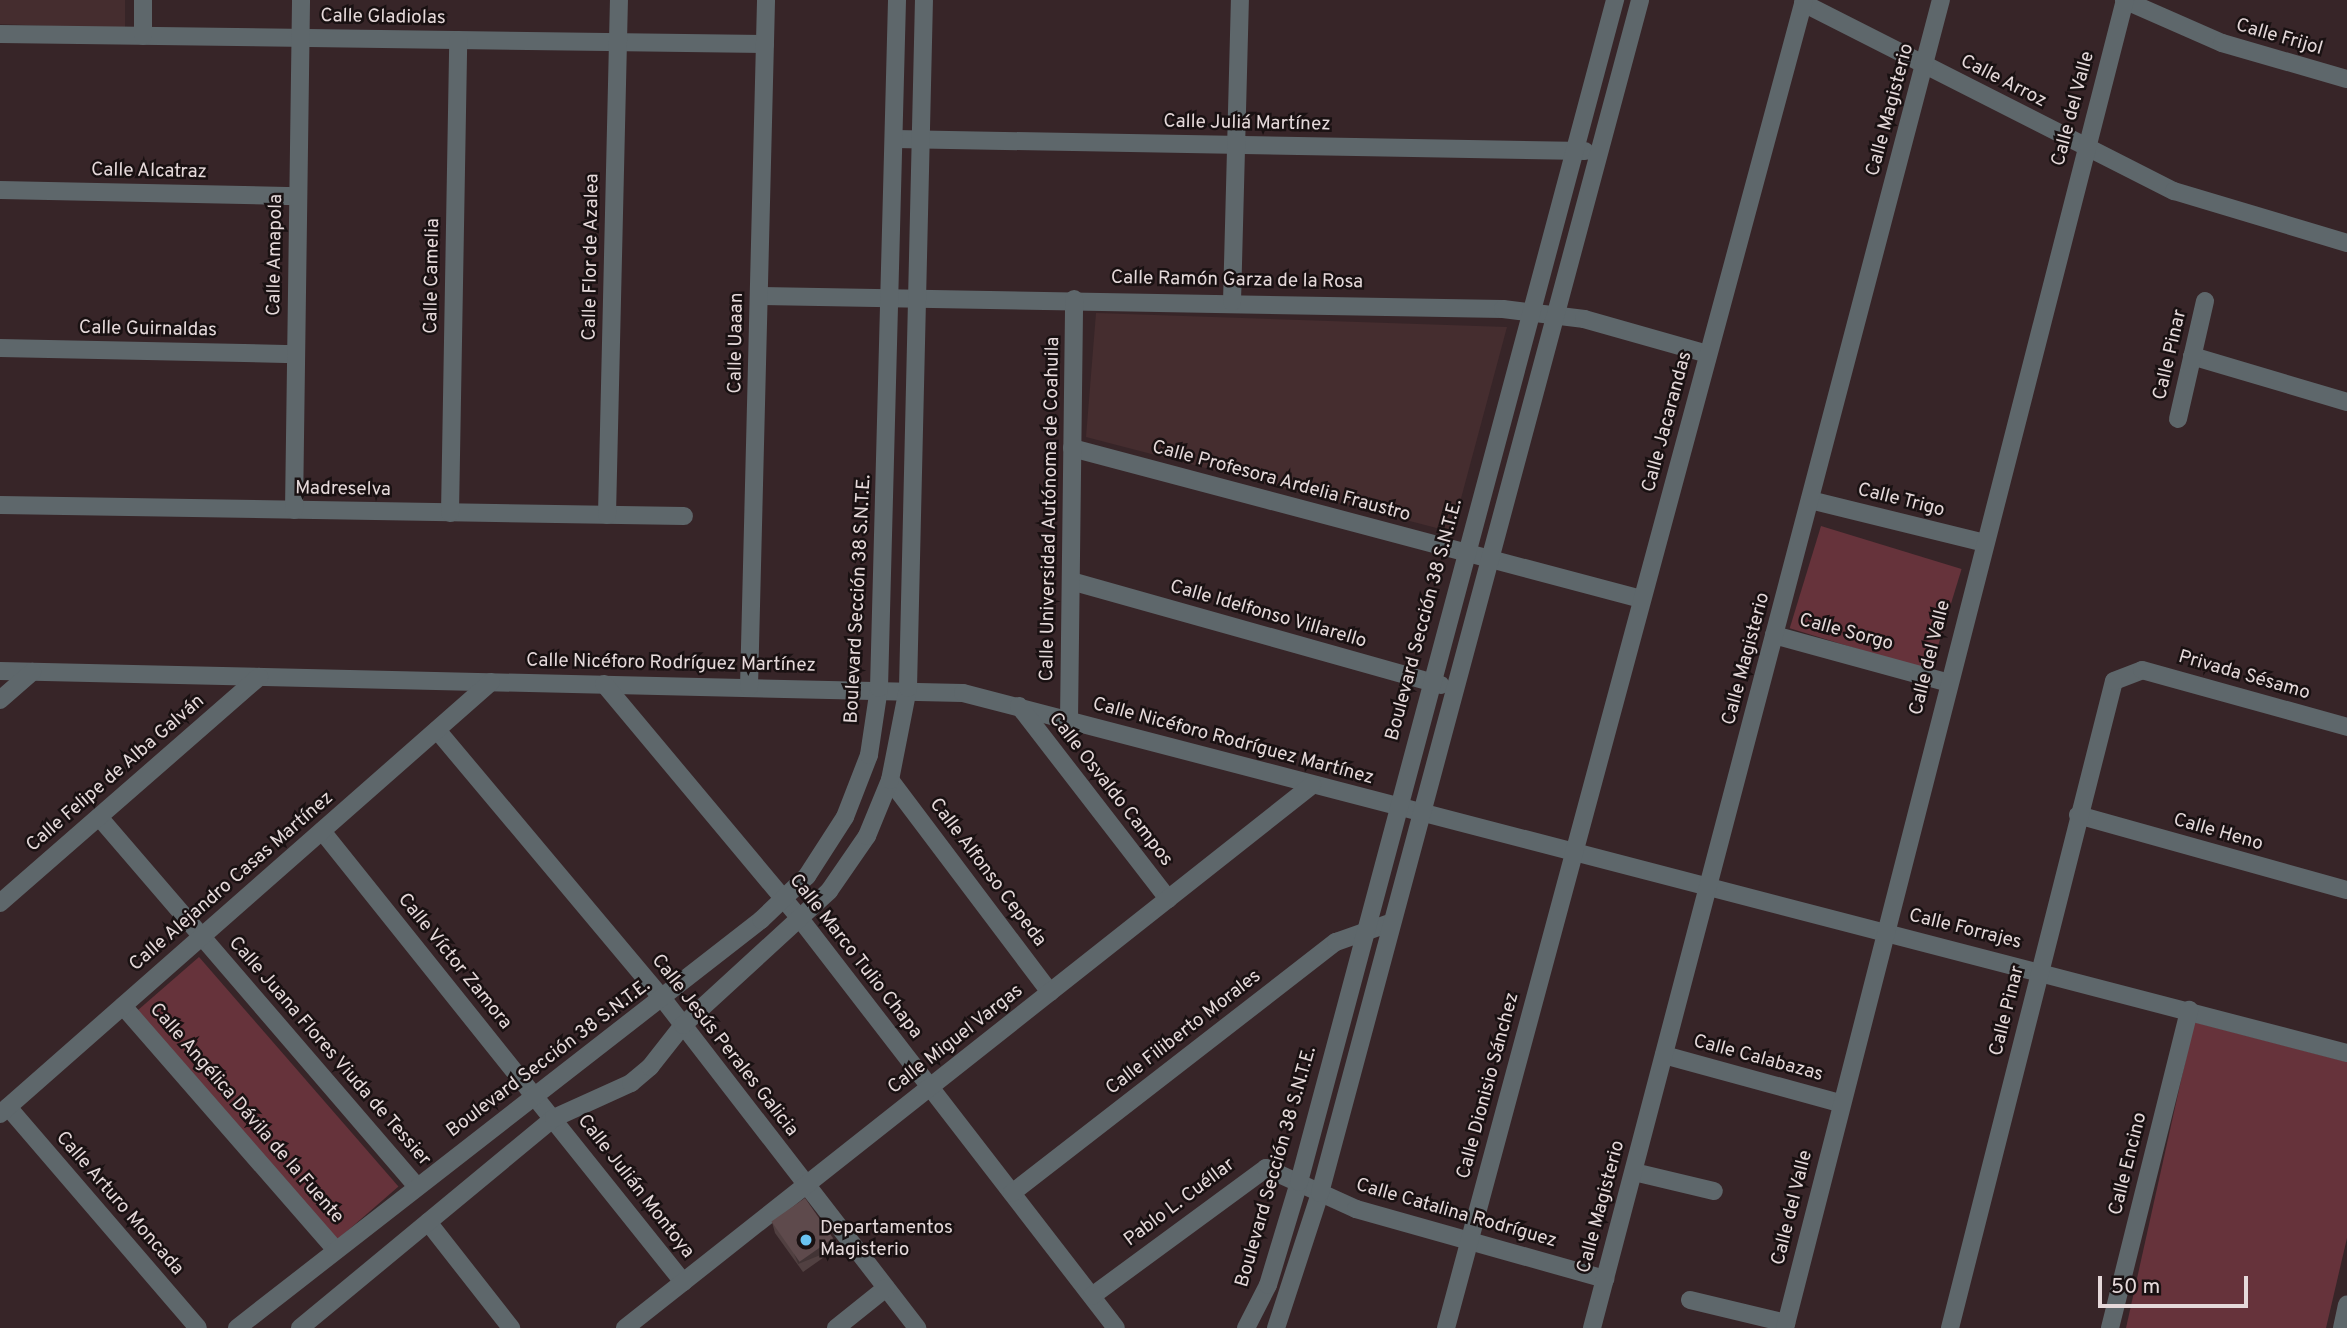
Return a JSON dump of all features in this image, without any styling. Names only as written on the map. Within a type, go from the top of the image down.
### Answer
[{"type":"street","points":[[143,0],[143,36]]},
{"type":"street","name":"Calle Amapola","points":[[294,510],[301,0]]},
{"type":"street","name":"Calle Flor de Azalea","points":[[607,515],[619,0]]},
{"type":"street","name":"Calle Uaaan","points":[[749,687],[766,0]]},
{"type":"street","name":"Boulevard Sección 38 S.N.T.E.","points":[[237,1328],[663,999],[784,900],[826,850],[859,786],[879,688],[897,0]]},
{"type":"street","points":[[305,1326],[554,1118],[631,1083],[684,1025],[801,920],[851,862],[890,780],[908,688],[924,0]]},
{"type":"street","points":[[1232,302],[1240,0]]},
{"type":"street","name":"Boulevard Sección 38 S.N.T.E.","points":[[1246,1328],[1268,1285],[1299,1182],[1362,930],[1615,0]]},
{"type":"street","points":[[1276,1328],[1320,1193],[1390,923],[1640,0]]},
{"type":"street","name":"Calle Magisterio","points":[[1592,1328],[1941,0]]},
{"type":"street","name":"Calle Frijol","points":[[2124,0],[2222,43],[2347,79]]},
{"type":"street","name":"Calle del Valle","points":[[1786,1326],[1946,682],[2124,0]]},
{"type":"street","name":"Calle Arroz","points":[[1803,2],[2195,200],[2347,243]]},
{"type":"street","name":"Calle Jacarandas","points":[[1571,854],[1803,2]]},
{"type":"street","name":"Calle Gladiolas","points":[[0,34],[765,44]]},
{"type":"street","name":"Calle Camelia","points":[[450,513],[458,40]]},
{"type":"street","name":"Calle Juliá Martínez","points":[[895,139],[1599,152]]},
{"type":"street","name":"Calle Alcatraz","points":[[0,190],[298,196]]},
{"type":"street","name":"Calle Ramón Garza de la Rosa","points":[[760,296],[891,295],[1531,311],[1555,314],[1709,354]]},
{"type":"street","name":"Calle Universidad Autónoma de Coahuila","points":[[1069,720],[1074,299]]},
{"type":"street","name":"Calle Pinar","points":[[2178,419],[2205,301]]},
{"type":"street","name":"Calle Guirnaldas","points":[[0,348],[296,354]]},
{"type":"street","points":[[2192,356],[2347,402]]},
{"type":"street","name":"Calle Profesora Ardelia Fraustro","points":[[1072,448],[1641,599]]},
{"type":"street","name":"Calle Trigo","points":[[1810,499],[1982,542]]},
{"type":"street","name":"Madreselva","points":[[0,505],[684,516]]},
{"type":"street","name":"Calle Idelfonso Villarello","points":[[1071,581],[1454,689]]},
{"type":"street","name":"Calle Sorgo","points":[[1774,635],[1946,682]]},
{"type":"street","name":"Calle Pinar","points":[[1950,1328],[2110,690],[2128,670]]},
{"type":"street","name":"Privada Sésamo","points":[[2128,670],[2347,727]]},
{"type":"street","name":"Calle Nicéforo Rodríguez Martínez","points":[[0,671],[908,688],[1019,706],[1571,854]]},
{"type":"street","points":[[0,700],[32,672]]},
{"type":"street","name":"Calle Felipe de Alba Galván","points":[[0,903],[259,677]]},
{"type":"street","name":"Calle Alejandro Casas Martínez","points":[[4,1111],[491,682]]},
{"type":"street","name":"Calle Marco Tulio Chapa","points":[[604,684],[801,920],[1116,1328]]},
{"type":"street","name":"Calle Osvaldo Campos","points":[[1019,706],[1168,899]]},
{"type":"street","name":"Calle Jesús Perales Galicia","points":[[437,730],[684,1025],[917,1328]]},
{"type":"street","name":"Calle Alfonso Cepeda","points":[[890,780],[1050,992]]},
{"type":"street","name":"Calle Miguel Vargas","points":[[625,1328],[1312,785]]},
{"type":"street","name":"Calle Heno","points":[[2078,815],[2347,890]]},
{"type":"street","name":"Calle Juana Flores Viuda de Tessier","points":[[99,817],[417,1187]]},
{"type":"street","name":"Calle Víctor Zamora","points":[[322,831],[554,1118]]},
{"type":"street","name":"Calle Forrajes","points":[[1571,854],[2039,970],[2347,1053]]},
{"type":"street","name":"Calle Dionisio Sánchez","points":[[1446,1328],[1571,854]]},
{"type":"street","name":"Calle Filiberto Morales","points":[[1013,1193],[1336,942],[1362,930],[1390,923]]},
{"type":"street","name":"Calle Angélica Dávila de la Fuente","points":[[123,1006],[336,1250]]},
{"type":"street","name":"Calle Encino","points":[[2110,1328],[2189,1010]]},
{"type":"street","name":"Calle Calabazas","points":[[1664,1055],[1840,1103]]},
{"type":"street","name":"Calle Arturo Moncada","points":[[4,1111],[198,1328]]},
{"type":"street","name":"Calle Julián Montoya","points":[[554,1118],[683,1282]]},
{"type":"street","name":"Pablo L. Cuéllar","points":[[1092,1296],[1257,1171],[1276,1168],[1299,1182]]},
{"type":"street","points":[[1634,1172],[1714,1191]]},
{"type":"street","name":"Calle Catalina Rodríguez","points":[[1299,1182],[1320,1193],[1469,1241],[1605,1279]]},
{"type":"street","points":[[428,1222],[511,1328]]},
{"type":"street","points":[[836,1328],[886,1288]]},
{"type":"street","points":[[1690,1300],[1786,1326]]},
{"type":"street","points":[[2343,1328],[2347,1305]]},
{"type":"shaded area","points":[[0,0],[125,0],[125,29],[0,24]]},
{"type":"shaded area","points":[[1096,313],[1507,327],[1452,532],[1086,437]]},
{"type":"shaded area","points":[[1821,526],[1962,569],[1930,671],[1790,628]]},
{"type":"shaded area","points":[[199,957],[398,1186],[336,1241],[136,1011]]},
{"type":"shaded area","points":[[2194,1022],[2347,1062],[2347,1238],[2326,1328],[2126,1328]]},
{"type":"building","name":"Departamentos Magisterio","points":[[805,1198],[833,1238],[800,1262],[771,1222]]},
{"type":"place","name":"Departamentos Magisterio","points":[[806,1240]]}]
